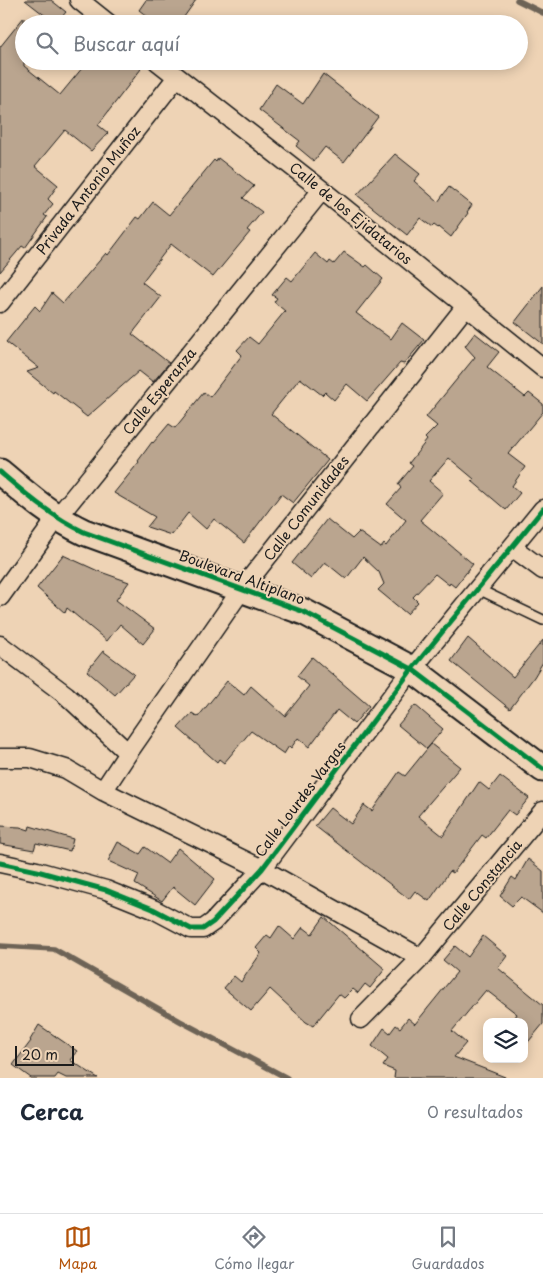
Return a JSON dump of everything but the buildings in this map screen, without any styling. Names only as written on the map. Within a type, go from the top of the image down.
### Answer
[{"type":"street","points":[[79,0],[98,15]]},
{"type":"street","name":"Calle de los Ejidatarios","points":[[168,70],[322,190],[543,368]]},
{"type":"street","name":"Privada Antonio Muñoz","points":[[0,303],[177,77]]},
{"type":"street","name":"Calle Esperanza","points":[[0,597],[57,518],[322,190]]},
{"type":"street","name":"Calle Comunidades","points":[[103,791],[242,589],[466,306]]},
{"type":"street","name":"Boulevard Altiplano","points":[[0,472],[57,518],[84,532],[304,612],[412,669],[543,769]]},
{"type":"street","name":"Calle Lourdes Vargas","points":[[0,863],[106,890],[152,908],[191,928],[203,928],[213,922],[262,868],[412,669],[543,509]]},
{"type":"street","points":[[512,547],[543,570]]},
{"type":"street","points":[[0,645],[66,695],[128,753]]},
{"type":"street","points":[[0,758],[30,758],[66,769],[103,791],[262,868],[421,958]]},
{"type":"street","name":"Calle Constancia","points":[[361,1019],[421,958],[543,811]]},
{"type":"lane","points":[[478,589],[543,620]]},
{"type":"waterway","points":[[517,0],[543,13]]},
{"type":"waterway","points":[[0,946],[54,949],[180,1021],[287,1078]]},
{"type":"cycle path","points":[[0,472],[50,512],[84,532],[304,612],[412,669],[543,769]]},
{"type":"cycle path","points":[[0,863],[106,890],[153,909],[191,929],[203,929],[213,922],[262,869],[412,669],[543,509]]}]
